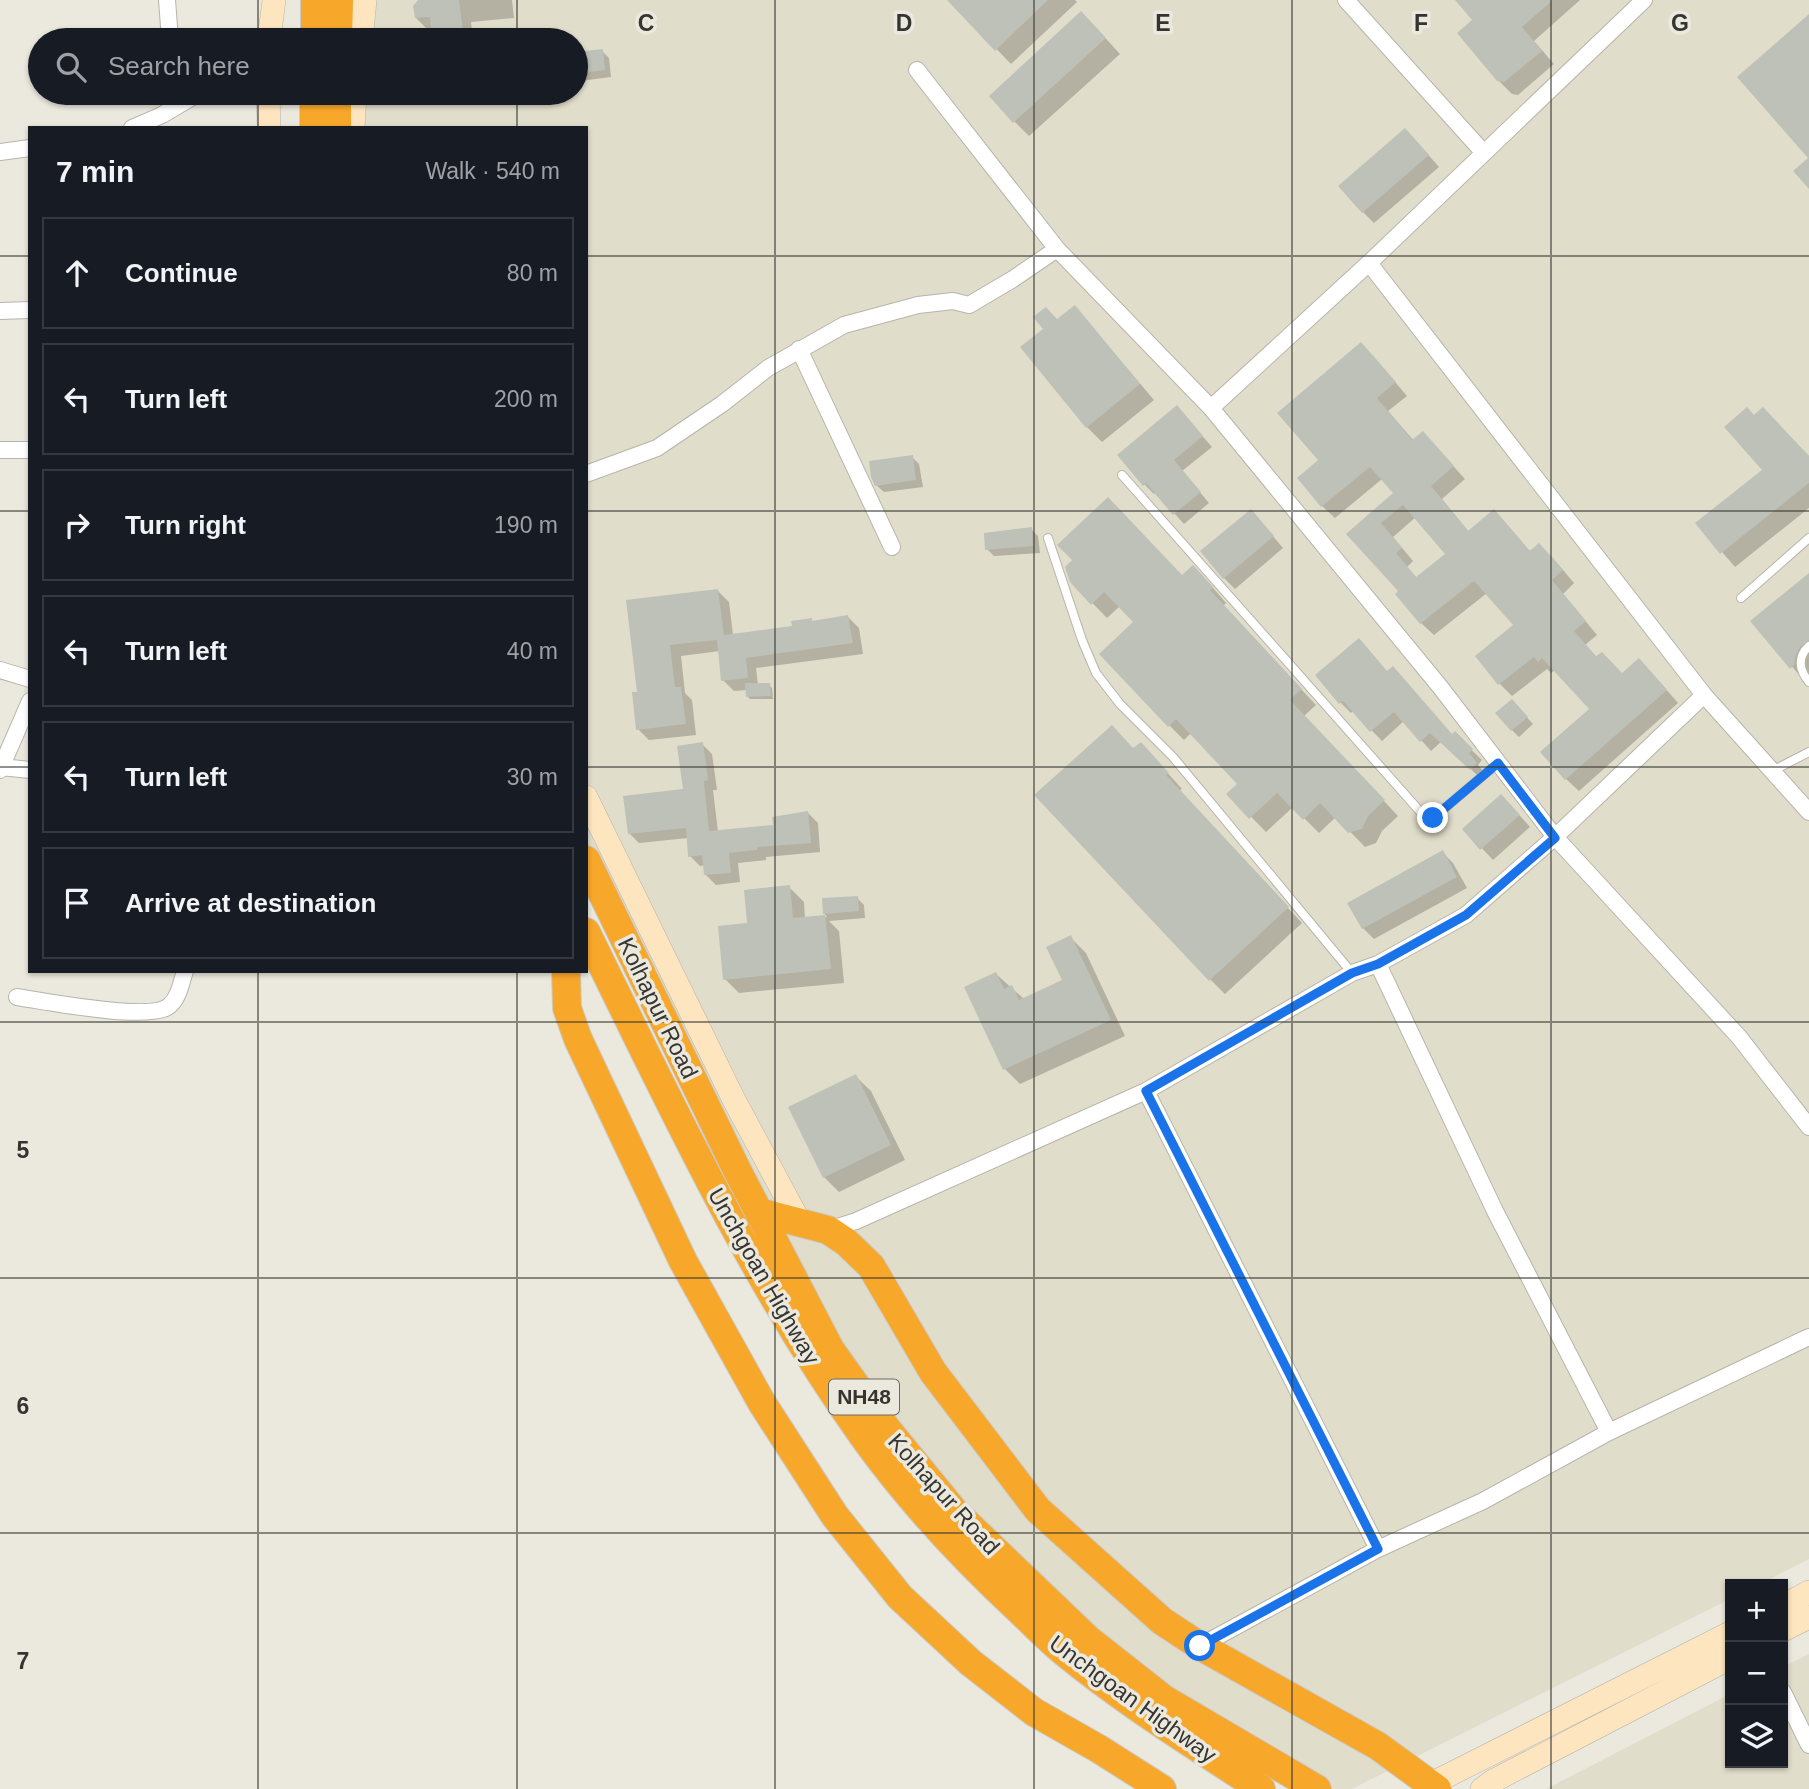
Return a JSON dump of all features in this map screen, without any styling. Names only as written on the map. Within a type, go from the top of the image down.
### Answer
[{"type":"highway","points":[[315,0],[315,28]]},
{"type":"highway","points":[[338,28],[339,0]]},
{"type":"highway","points":[[314,105],[314,126]]},
{"type":"highway","points":[[337,105],[337,126]]},
{"type":"highway","name":"Kolhapur Road","points":[[588,864],[759,1212],[830,1349],[887,1429],[955,1512],[1089,1640],[1164,1699],[1317,1789]]},
{"type":"highway","name":"Unchgoan Highway","points":[[588,936],[706,1177],[818,1370],[864,1438],[933,1522],[990,1583],[1062,1651],[1148,1716],[1261,1789]]},
{"type":"highway","points":[[565,973],[567,1008],[578,1039],[683,1261],[762,1403],[835,1516],[900,1597],[971,1664],[1034,1712],[1099,1748],[1162,1789]]},
{"type":"highway","points":[[759,1212],[828,1230],[846,1242],[871,1266],[933,1372],[1038,1510],[1163,1621],[1200,1646],[1378,1746],[1432,1787]]},
{"type":"main road","points":[[270,28],[274,0]]},
{"type":"main road","points":[[362,28],[365,0]]},
{"type":"main road","points":[[269,105],[270,126]]},
{"type":"main road","points":[[353,126],[354,105]]},
{"type":"main road","points":[[588,801],[733,1098],[800,1223]]},
{"type":"main road","points":[[1788,1602],[1809,1592]]},
{"type":"main road","points":[[1788,1628],[1809,1617]]},
{"type":"main road","points":[[1432,1787],[1725,1636]]},
{"type":"main road","points":[[1482,1789],[1725,1661]]},
{"type":"street","points":[[167,0],[169,28]]},
{"type":"street","points":[[1346,0],[1484,153]]},
{"type":"street","points":[[1211,408],[1369,263],[1644,0]]},
{"type":"street","points":[[917,70],[1057,249],[1211,408],[1433,678],[1555,838],[1739,1037],[1809,1127]]},
{"type":"street","points":[[137,126],[179,105]]},
{"type":"street","points":[[0,152],[28,148]]},
{"type":"street","points":[[588,473],[657,448],[722,404],[768,368],[845,325],[918,305],[953,301],[969,304],[1013,279],[1057,249]]},
{"type":"street","points":[[1369,263],[1704,695],[1809,813]]},
{"type":"street","points":[[0,311],[28,310]]},
{"type":"street","points":[[799,349],[892,547]]},
{"type":"street","points":[[0,450],[28,450]]},
{"type":"street","points":[[0,670],[28,678]]},
{"type":"street","points":[[828,1230],[856,1221],[1146,1091],[1352,973],[1378,964],[1466,915],[1555,838],[1704,695]]},
{"type":"street","points":[[28,706],[1,769],[28,770]]},
{"type":"street","points":[[1378,964],[1495,1211],[1609,1432]]},
{"type":"street","points":[[17,997],[130,1012],[158,1012],[170,1006],[178,994],[184,973]]},
{"type":"street","points":[[1146,1091],[1378,1549]]},
{"type":"street","points":[[1200,1646],[1378,1549],[1483,1501],[1609,1432],[1809,1337]]},
{"type":"street","points":[[1788,1702],[1809,1745]]},
{"type":"lane","points":[[1122,475],[1424,816],[1433,818],[1498,763]]},
{"type":"lane","points":[[1048,538],[1082,640],[1096,673],[1119,704],[1173,757],[1352,973]]},
{"type":"lane","points":[[1741,598],[1809,538]]},
{"type":"lane","points":[[1809,646],[1802,652],[1800,662],[1802,674],[1809,682]]},
{"type":"lane","points":[[1772,771],[1809,752]]},
{"type":"shaded area","points":[[339,0],[1809,0],[1809,1559],[1770,1579],[1725,1579],[1725,1602],[1352,1789],[1319,1789],[1089,1640],[843,1367],[588,864],[588,126],[337,126],[336,105],[588,105],[588,28],[338,28]]},
{"type":"shaded area","points":[[1809,1654],[1809,1789],[1546,1789],[1725,1697],[1725,1768],[1788,1768],[1788,1664]]},
{"type":"building","points":[[418,0],[459,0],[463,28],[431,28],[430,17],[415,18],[413,6]]},
{"type":"building","points":[[947,0],[1048,0],[995,51]]},
{"type":"building","points":[[1455,0],[1553,0],[1522,27],[1542,51],[1504,82],[1497,81],[1457,33],[1472,20]]},
{"type":"building","points":[[1081,11],[1106,38],[1013,123],[989,96]]},
{"type":"building","points":[[1809,14],[1809,189],[1793,171],[1808,158],[1737,77]]},
{"type":"building","points":[[603,49],[605,70],[588,72],[588,51]]},
{"type":"building","points":[[1405,128],[1429,155],[1362,213],[1338,186]]},
{"type":"building","points":[[1075,305],[1140,384],[1086,428],[1020,347],[1043,329],[1033,317],[1046,307],[1057,319]]},
{"type":"building","points":[[1361,342],[1396,382],[1377,398],[1412,440],[1423,431],[1454,466],[1431,486],[1468,531],[1494,509],[1530,551],[1539,543],[1563,570],[1552,580],[1586,621],[1574,631],[1596,656],[1602,652],[1622,673],[1639,658],[1667,690],[1565,780],[1540,752],[1589,709],[1542,658],[1538,662],[1534,657],[1498,685],[1475,656],[1513,625],[1474,581],[1420,624],[1395,594],[1398,591],[1346,534],[1393,493],[1370,467],[1321,507],[1297,478],[1318,460],[1277,413]],"holes":[[[1403,505],[1445,554],[1416,577],[1396,553],[1402,548],[1381,523]]]},
{"type":"building","points":[[1177,405],[1203,436],[1174,460],[1201,492],[1173,515],[1146,483],[1143,486],[1117,455]]},
{"type":"building","points":[[1747,407],[1754,415],[1763,407],[1809,456],[1809,483],[1720,554],[1695,523],[1762,470],[1724,427]]},
{"type":"building","points":[[913,455],[916,480],[875,486],[869,461]]},
{"type":"building","points":[[1108,497],[1182,575],[1193,565],[1213,587],[1210,590],[1302,689],[1290,700],[1385,800],[1368,816],[1362,829],[1348,833],[1320,803],[1303,820],[1277,793],[1249,819],[1226,794],[1237,784],[1176,719],[1168,727],[1099,654],[1133,622],[1104,592],[1091,605],[1070,582],[1065,567],[1072,560],[1057,545]]},
{"type":"building","points":[[1251,509],[1274,536],[1223,579],[1200,551]]},
{"type":"building","points":[[1032,527],[1033,546],[985,550],[984,533]]},
{"type":"building","points":[[1809,573],[1809,640],[1800,647],[1790,669],[1750,621]]},
{"type":"building","points":[[718,589],[724,635],[792,626],[791,621],[812,618],[812,621],[848,615],[853,643],[746,658],[748,678],[721,681],[717,640],[670,645],[675,687],[681,687],[686,724],[636,730],[632,692],[637,692],[626,600]]},
{"type":"building","points":[[1359,638],[1387,671],[1393,666],[1452,734],[1455,731],[1473,749],[1469,753],[1477,763],[1470,770],[1430,733],[1420,742],[1394,712],[1370,732],[1343,701],[1339,704],[1315,675]]},
{"type":"building","points":[[745,683],[770,683],[771,696],[746,697]]},
{"type":"building","points":[[1512,699],[1528,717],[1511,731],[1495,713]]},
{"type":"building","points":[[1112,725],[1133,748],[1141,742],[1169,773],[1166,775],[1289,907],[1209,981],[1034,795]]},
{"type":"building","points":[[703,742],[708,780],[704,781],[709,831],[773,825],[772,817],[808,811],[811,843],[757,847],[757,850],[729,853],[731,873],[704,875],[702,855],[688,857],[686,828],[628,834],[623,796],[683,789],[677,746]]},
{"type":"building","points":[[1501,794],[1520,815],[1480,850],[1462,829]]},
{"type":"building","points":[[1443,850],[1457,877],[1362,929],[1347,903]]},
{"type":"building","points":[[790,885],[793,918],[825,915],[831,969],[723,980],[718,926],[747,923],[744,890]]},
{"type":"building","points":[[858,896],[859,911],[823,914],[822,898]]},
{"type":"building","points":[[1071,935],[1111,1020],[1003,1070],[964,987],[996,972],[1004,989],[1012,985],[1019,1000],[1062,980],[1046,947]]},
{"type":"building","points":[[856,1074],[891,1145],[823,1178],[788,1107]]},
{"type":"route","points":[[1200,1646],[1378,1549],[1146,1091],[1352,973],[1378,964],[1466,915],[1555,838],[1498,763],[1433,818]]}]
